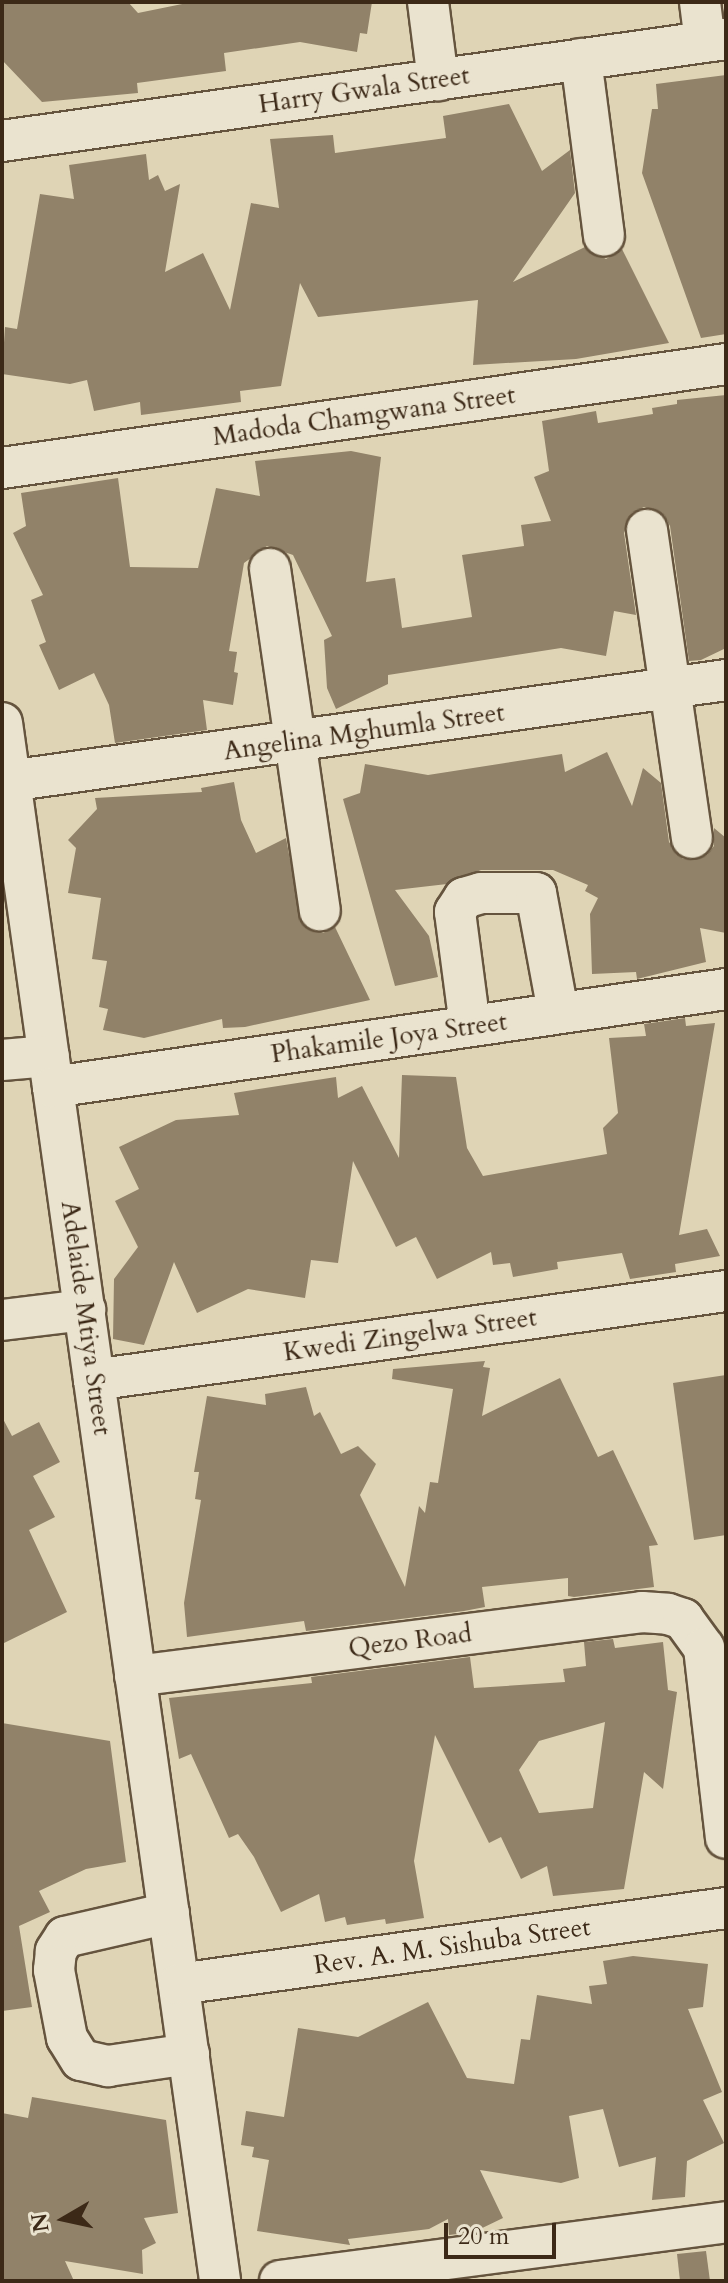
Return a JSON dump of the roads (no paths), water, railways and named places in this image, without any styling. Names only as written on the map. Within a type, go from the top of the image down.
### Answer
[{"type":"street","points":[[428,2],[438,80]]},
{"type":"street","points":[[700,2],[716,40]]},
{"type":"street","name":"Harry Gwala Street","points":[[2,141],[716,40]]},
{"type":"street","points":[[581,59],[604,236]]},
{"type":"street","name":"Madoda Chamgwana Street","points":[[2,468],[726,364]]},
{"type":"street","points":[[647,530],[692,838]]},
{"type":"street","points":[[270,569],[320,910]]},
{"type":"street","name":"Angelina Mghumla Street","points":[[6,782],[726,680]]},
{"type":"street","name":"Adelaide Mtiya Street","points":[[2,723],[6,782],[51,1071],[220,2281]]},
{"type":"street","points":[[470,1026],[455,912],[464,898],[481,893],[536,893],[558,1012]]},
{"type":"street","name":"Phakamile Joya Street","points":[[2,1060],[51,1071],[470,1026],[726,989]]},
{"type":"street","name":"Kwedi Zingelwa Street","points":[[94,1380],[726,1291]]},
{"type":"street","points":[[2,1320],[85,1310]]},
{"type":"street","name":"Qezo Road","points":[[135,1676],[642,1612],[683,1619],[704,1648],[726,1838]]},
{"type":"street","name":"Rev. A. M. Sishuba Street","points":[[179,1984],[726,1908]]},
{"type":"street","points":[[169,1913],[65,1937],[56,1951],[56,1982],[67,2038],[81,2060],[108,2066],[189,2054]]},
{"type":"street","points":[[280,2281],[726,2222]]}]
